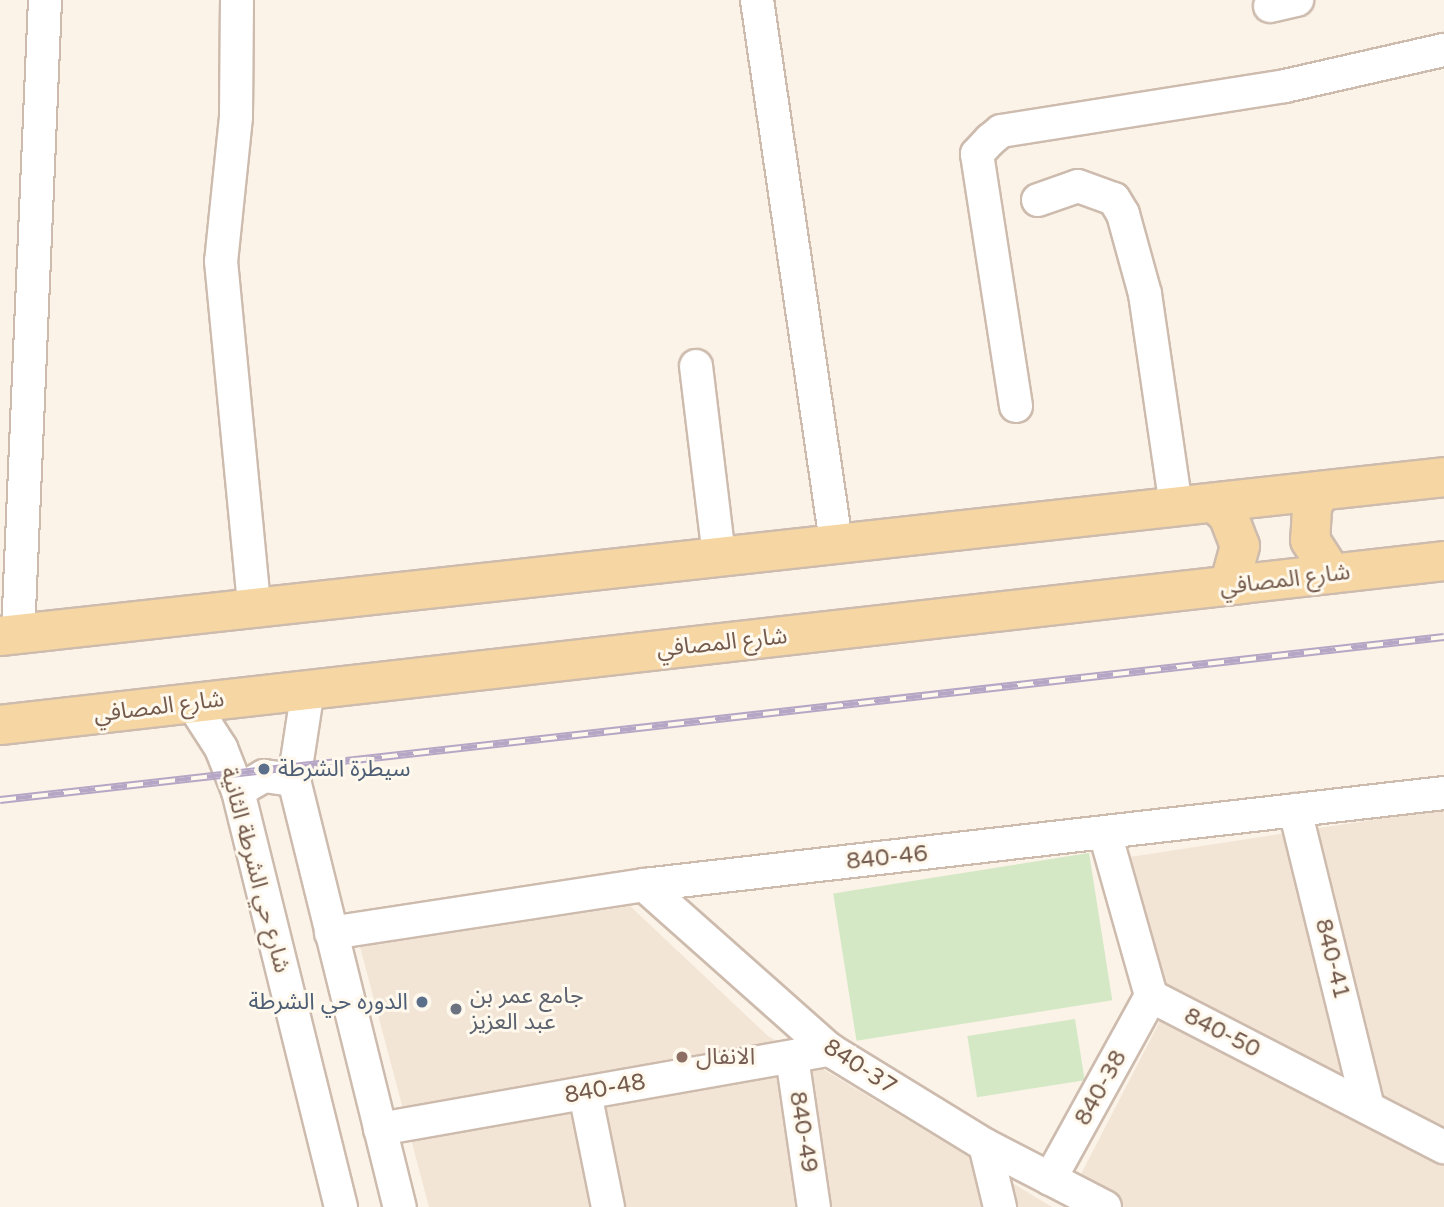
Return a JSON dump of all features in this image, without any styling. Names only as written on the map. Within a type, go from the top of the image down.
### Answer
[{"type":"main road","points":[[9,635],[254,604],[1444,477]]},
{"type":"main road","points":[[1320,491],[1312,507],[1310,540],[1332,574]]},
{"type":"main road","points":[[1215,503],[1232,523],[1240,547],[1230,586]]},
{"type":"main road","name":"شارع المصافي","points":[[0,725],[1444,561]]},
{"type":"street","points":[[9,635],[45,0]]},
{"type":"street","points":[[237,0],[236,117],[222,261],[254,604]]},
{"type":"street","points":[[758,0],[836,542]]},
{"type":"street","points":[[1016,406],[977,154],[990,140],[1001,131],[1285,86],[1444,50]]},
{"type":"street","points":[[1038,200],[1078,186],[1114,199],[1124,214],[1154,344],[1176,507]]},
{"type":"street","points":[[696,366],[719,555]]},
{"type":"street","points":[[308,689],[294,780],[400,1207]]},
{"type":"street","name":"شارع حي الشرطة الثانية","points":[[192,703],[221,748],[238,791],[341,1207]]},
{"type":"street","points":[[238,791],[264,776],[294,780]]},
{"type":"street","name":"840-46","points":[[331,933],[644,885],[1444,793]]},
{"type":"street","name":"840-41","points":[[1295,810],[1368,1107]]},
{"type":"street","points":[[1105,833],[1152,996]]},
{"type":"street","name":"840-37","points":[[644,885],[830,1050],[985,1145],[1105,1207]]},
{"type":"street","name":"840-50","points":[[1152,996],[1444,1147]]},
{"type":"street","name":"840-38","points":[[1050,1179],[1152,996]]},
{"type":"street","name":"840-48","points":[[380,1129],[830,1050]]},
{"type":"street","name":"840-49","points":[[792,1057],[814,1207]]},
{"type":"street","points":[[585,1093],[608,1207]]},
{"type":"street","points":[[985,1145],[1000,1207]]},
{"type":"shaded area","points":[[1444,809],[1444,1207],[1064,1207],[1161,1019],[1123,858]]},
{"type":"shaded area","points":[[630,906],[768,1036],[1052,1207],[429,1207],[360,947]]},
{"type":"green space","points":[[1089,853],[1112,1000],[856,1041],[833,894]]},
{"type":"green space","points":[[1075,1019],[1085,1080],[977,1097],[967,1036]]},
{"type":"railway","points":[[0,800],[1444,637]]},
{"type":"place","name":"سيطرة الشرطة","points":[[264,769]]},
{"type":"place","name":"الدوره حي الشرطة","points":[[422,1002]]},
{"type":"place","name":"جامع عمر بن عبد العزيز","points":[[456,1009]]},
{"type":"place","name":"الانفال","points":[[682,1057]]}]
